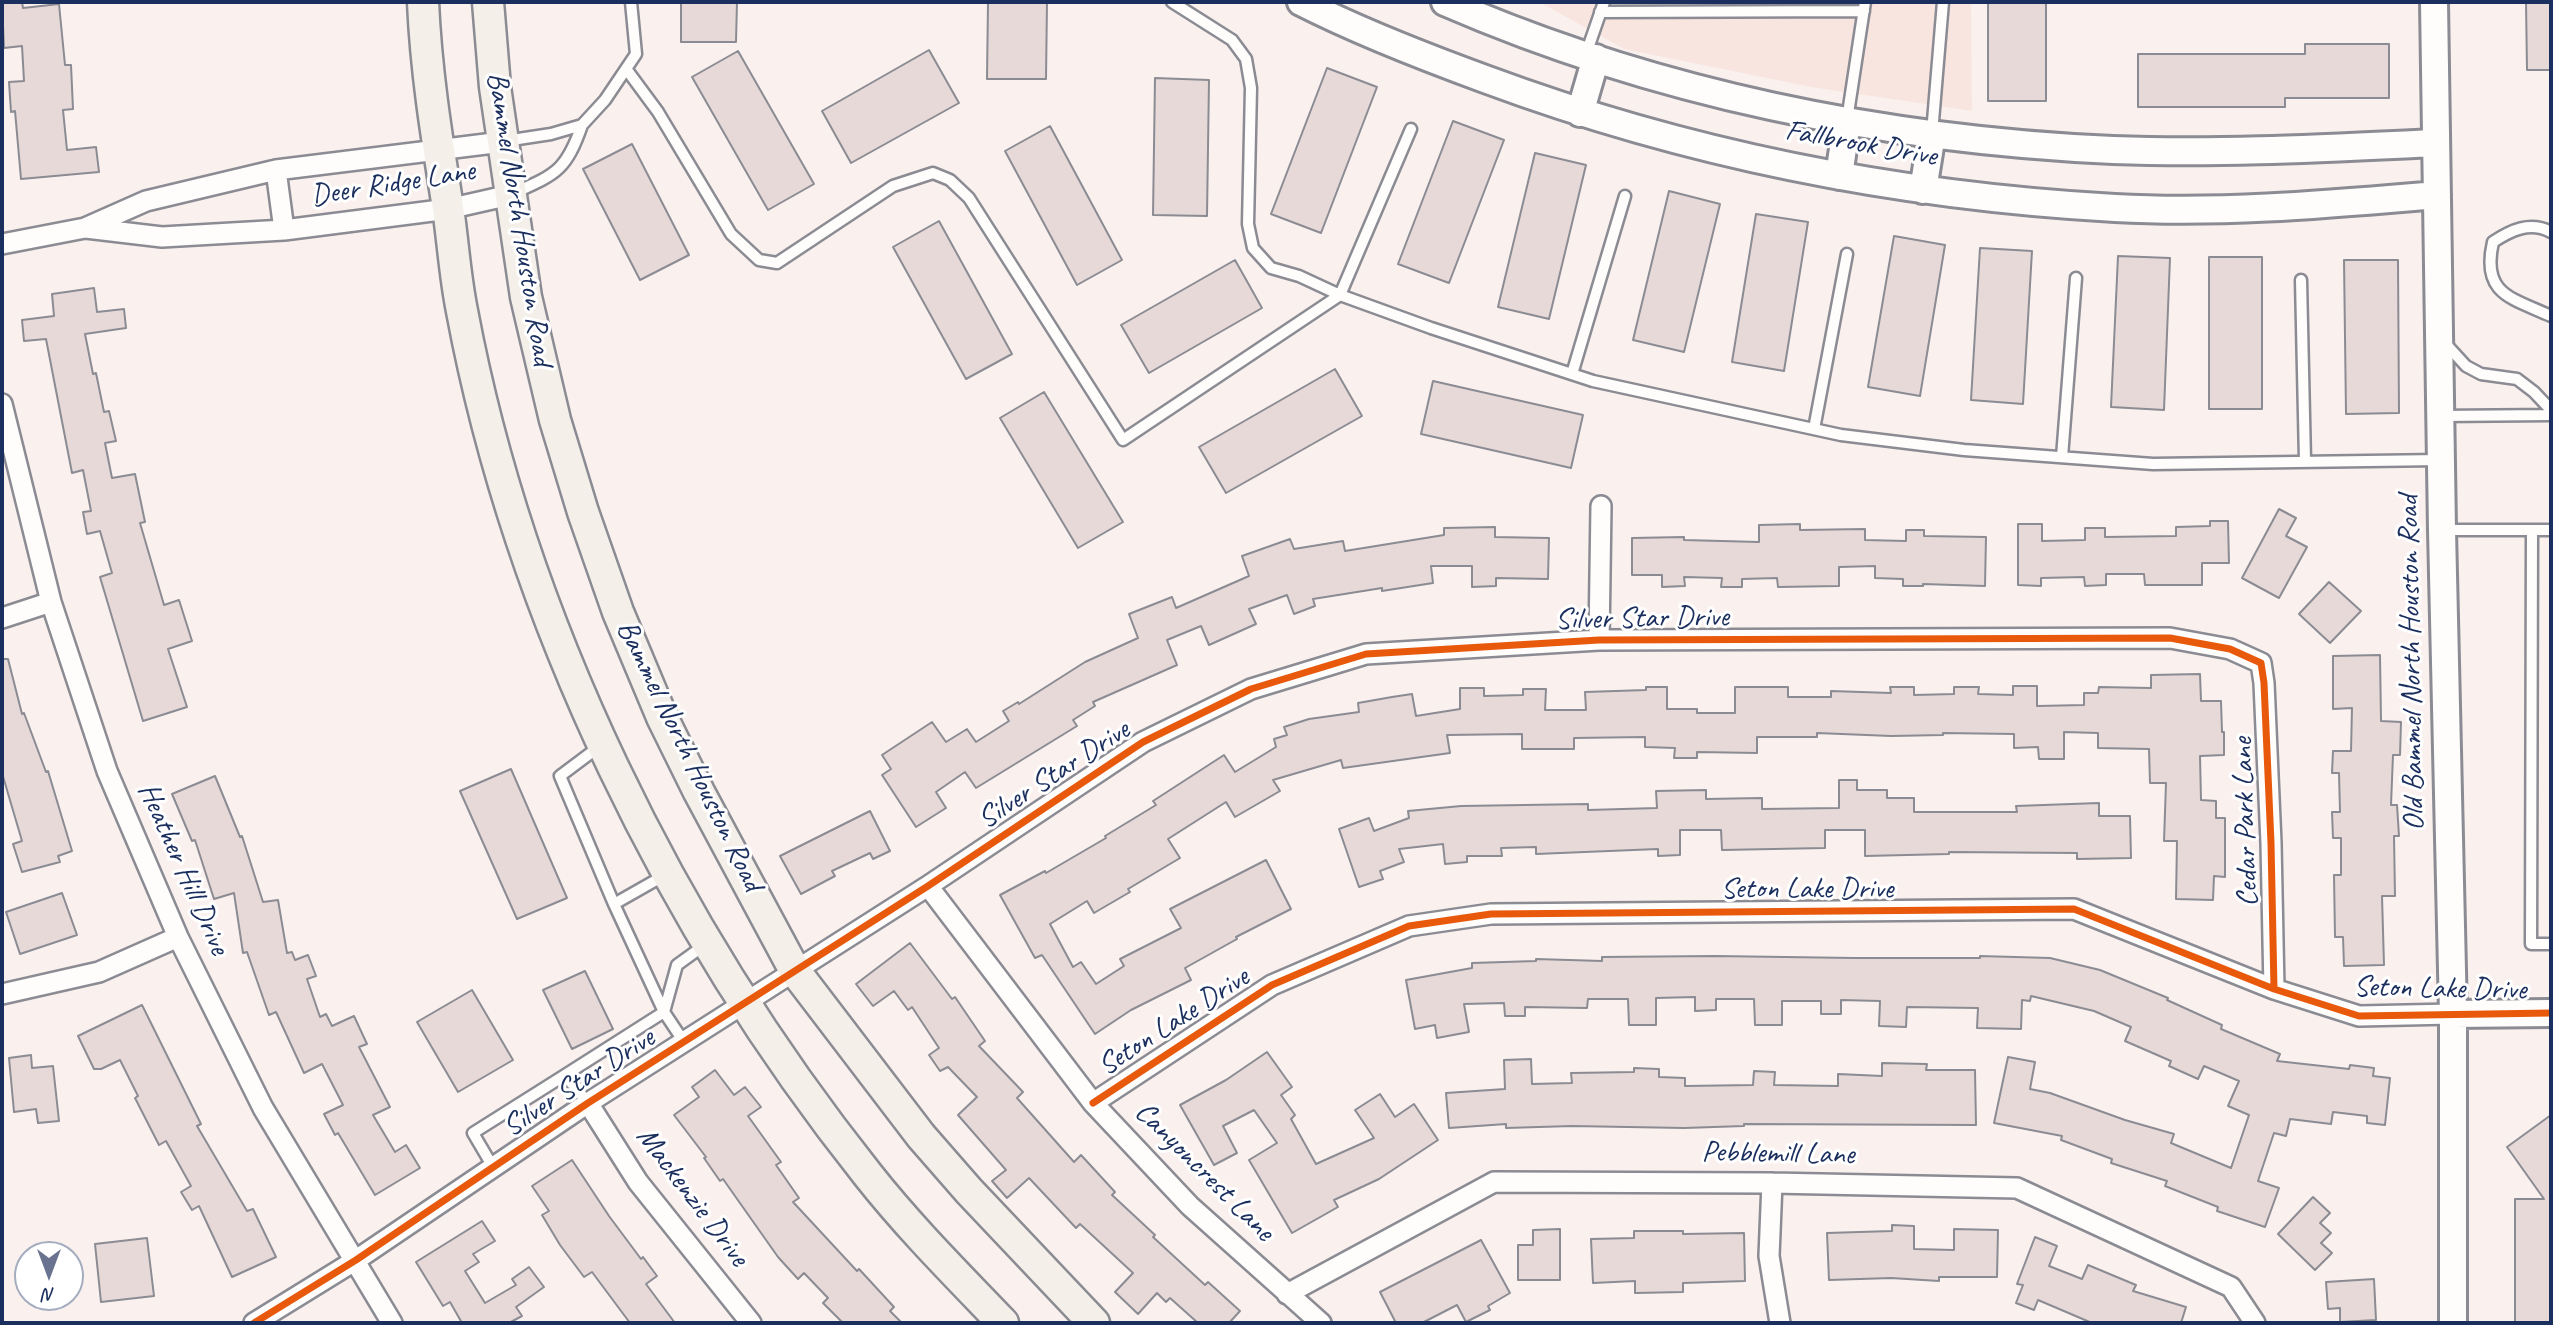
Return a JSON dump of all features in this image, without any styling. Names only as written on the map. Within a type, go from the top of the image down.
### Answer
[{"type":"main road","points":[[423,2],[429,94],[461,310],[492,437],[520,533],[557,636],[602,744],[668,873],[708,943],[807,1095],[870,1177],[1003,1323]]},
{"type":"main road","name":"Bammel North Houston Road","points":[[488,2],[502,142],[526,297],[555,421],[618,612],[662,717],[795,971],[921,1136],[969,1191],[1094,1323]]},
{"type":"street","name":"Fallbrook Drive","points":[[1301,2],[1446,65],[1580,113],[1690,144],[1839,176],[1989,198],[2116,208],[2217,209],[2329,205],[2437,195]]},
{"type":"street","name":"Fallbrook Drive","points":[[1445,2],[1628,69],[1792,111],[1932,134],[1996,142],[2113,150],[2214,152],[2436,143]]},
{"type":"street","name":"Old Bammel North Houston Road","points":[[2434,2],[2453,1014],[2453,1323]]},
{"type":"street","points":[[1580,113],[1591,56]]},
{"type":"street","points":[[1839,176],[1847,121]]},
{"type":"street","points":[[1923,190],[1932,134]]},
{"type":"street","name":"Deer Ridge Lane","points":[[2,244],[85,228],[146,201],[276,170],[502,142]]},
{"type":"street","name":"Deer Ridge Lane","points":[[276,170],[284,230]]},
{"type":"street","name":"Deer Ridge Lane","points":[[85,228],[162,237],[284,230],[448,209],[510,195]]},
{"type":"street","name":"Heather Hill Drive","points":[[2,404],[51,603],[107,771],[178,937],[263,1108],[393,1323]]},
{"type":"street","points":[[1599,640],[1601,506]]},
{"type":"street","points":[[2,618],[51,603]]},
{"type":"street","name":"Silver Star Drive","points":[[254,1323],[356,1260],[588,1103],[928,886],[1143,743],[1251,689],[1366,654],[1599,640],[2170,638],[2230,649],[2252,659]]},
{"type":"street","name":"Cedar Park Lane","points":[[2252,659],[2261,663],[2264,683],[2274,989]]},
{"type":"street","name":"Canyoncrest Lane","points":[[928,886],[1093,1103],[1190,1206],[1321,1323]]},
{"type":"street","name":"Seton Lake Drive","points":[[1093,1103],[1272,985],[1409,926],[1491,914],[2074,909],[2274,989],[2359,1016],[2551,1013]]},
{"type":"street","points":[[2,994],[99,972],[178,937]]},
{"type":"street","name":"Mackenzie Drive","points":[[588,1103],[638,1182],[751,1323]]},
{"type":"street","name":"Pebblemill Lane","points":[[1287,1294],[1494,1182],[1772,1183],[2017,1188],[2231,1287],[2255,1323]]},
{"type":"street","points":[[1772,1183],[1769,1256],[1780,1323]]},
{"type":"lane","points":[[510,195],[552,176],[572,153],[582,125],[605,100],[626,70],[636,54],[631,2]]},
{"type":"lane","points":[[1172,2],[1232,40],[1246,59],[1251,88],[1248,224],[1253,248],[1271,268],[1299,276],[1340,295],[1572,374],[1646,394],[1841,435],[1964,450],[2153,464],[2441,460]]},
{"type":"lane","points":[[1932,134],[1943,2]]},
{"type":"lane","points":[[1591,56],[1602,7],[1864,7],[1847,121]]},
{"type":"lane","points":[[626,70],[658,112],[731,234],[759,260],[777,263],[893,186],[933,173],[950,180],[969,198],[1123,440],[1340,295],[1411,129]]},
{"type":"lane","points":[[502,142],[551,134],[582,125]]},
{"type":"lane","points":[[1572,374],[1625,196]]},
{"type":"lane","points":[[2551,232],[2529,226],[2508,232],[2493,242],[2488,261],[2491,279],[2504,293],[2551,316]]},
{"type":"lane","points":[[1814,429],[1847,254]]},
{"type":"lane","points":[[2062,457],[2076,278]]},
{"type":"lane","points":[[2301,280],[2305,461]]},
{"type":"lane","points":[[2439,334],[2466,366],[2481,374],[2517,379],[2551,410]]},
{"type":"lane","points":[[2440,416],[2551,415]]},
{"type":"lane","points":[[2442,530],[2551,530]]},
{"type":"lane","points":[[2532,530],[2531,944],[2551,944]]},
{"type":"lane","points":[[602,744],[560,776],[614,904],[664,1012],[684,1042]]},
{"type":"lane","points":[[614,904],[668,873]]},
{"type":"lane","points":[[493,1167],[473,1133],[664,1012],[677,965],[708,943]]},
{"type":"lane","points":[[565,1075],[588,1103]]},
{"type":"shaded area","points":[[1539,2],[1971,2],[1972,111],[1811,87],[1624,49]]},
{"type":"building","points":[[22,2],[23,8],[59,4],[65,65],[71,65],[73,109],[63,110],[67,150],[96,147],[99,172],[21,179],[15,111],[11,112],[9,82],[24,81],[22,46],[4,48],[2,3]]},
{"type":"building","points":[[681,2],[737,2],[736,42],[681,42]]},
{"type":"building","points":[[988,2],[1047,2],[1046,79],[987,79]]},
{"type":"building","points":[[1988,2],[2046,2],[2046,101],[1988,101]]},
{"type":"building","points":[[2526,2],[2551,2],[2551,70],[2527,70]]},
{"type":"building","points":[[2305,44],[2389,44],[2389,98],[2285,98],[2285,107],[2138,107],[2138,54],[2305,54]]},
{"type":"building","points":[[929,50],[959,103],[851,163],[822,111]]},
{"type":"building","points":[[738,51],[814,184],[768,210],[692,77]]},
{"type":"building","points":[[1327,68],[1377,87],[1321,233],[1271,214]]},
{"type":"building","points":[[1155,78],[1209,80],[1207,216],[1153,215]]},
{"type":"building","points":[[1453,121],[1504,140],[1449,283],[1398,264]]},
{"type":"building","points":[[1050,126],[1122,260],[1077,285],[1005,151]]},
{"type":"building","points":[[632,144],[689,255],[640,280],[583,169]]},
{"type":"building","points":[[1535,153],[1586,165],[1549,319],[1498,307]]},
{"type":"building","points":[[1669,191],[1720,204],[1684,352],[1633,340]]},
{"type":"building","points":[[1756,214],[1808,222],[1784,371],[1732,362]]},
{"type":"building","points":[[939,221],[1012,354],[966,379],[893,247]]},
{"type":"building","points":[[1894,236],[1945,245],[1920,396],[1868,387]]},
{"type":"building","points":[[1980,248],[2032,251],[2023,404],[1971,400]]},
{"type":"building","points":[[2118,256],[2170,258],[2164,410],[2111,407]]},
{"type":"building","points":[[2209,257],[2262,257],[2262,409],[2209,409]]},
{"type":"building","points":[[1235,260],[1262,308],[1149,373],[1121,325]]},
{"type":"building","points":[[2344,260],[2398,260],[2399,413],[2346,414]]},
{"type":"building","points":[[94,288],[97,312],[124,309],[126,328],[85,334],[104,412],[109,411],[116,441],[105,443],[112,478],[135,474],[145,522],[140,523],[164,605],[179,600],[192,641],[168,649],[187,707],[143,721],[100,577],[112,573],[100,531],[87,534],[83,512],[91,511],[83,470],[72,473],[46,339],[24,341],[22,320],[54,316],[52,294]]},
{"type":"building","points":[[1335,369],[1362,416],[1226,493],[1199,447]]},
{"type":"building","points":[[1433,381],[1583,415],[1571,468],[1421,434]]},
{"type":"building","points":[[1044,392],[1123,522],[1078,548],[1000,418]]},
{"type":"building","points":[[2279,509],[2296,518],[2286,536],[2307,547],[2279,598],[2242,578]]},
{"type":"building","points":[[2210,521],[2228,521],[2229,563],[2202,563],[2202,585],[2145,585],[2144,574],[2106,574],[2106,585],[2085,586],[2084,577],[2041,578],[2041,586],[2018,585],[2018,524],[2042,524],[2042,541],[2085,540],[2085,528],[2105,528],[2105,537],[2176,536],[2176,527],[2210,526]]},
{"type":"building","points":[[1800,524],[1800,530],[1865,529],[1865,540],[1906,541],[1906,530],[1924,530],[1924,536],[1986,537],[1985,586],[1903,586],[1903,579],[1875,578],[1875,566],[1839,567],[1839,586],[1778,587],[1777,578],[1742,579],[1742,587],[1721,587],[1722,578],[1684,577],[1685,586],[1662,587],[1662,575],[1632,575],[1632,538],[1684,537],[1684,540],[1759,542],[1759,525]]},
{"type":"building","points":[[1495,527],[1495,537],[1549,538],[1548,579],[1496,578],[1496,586],[1472,587],[1472,566],[1431,566],[1433,583],[1313,599],[1315,606],[1294,614],[1287,595],[1249,609],[1256,624],[1209,645],[1201,626],[1167,640],[1177,665],[1093,702],[1095,706],[1073,720],[1077,726],[976,788],[965,772],[936,792],[946,808],[916,827],[882,775],[891,769],[882,755],[932,722],[946,742],[967,729],[976,742],[1009,721],[1003,711],[1018,702],[1019,704],[1085,662],[1138,638],[1129,614],[1172,597],[1176,608],[1249,576],[1242,556],[1290,539],[1294,549],[1343,541],[1345,551],[1444,535],[1444,528]]},
{"type":"building","points":[[2329,582],[2361,611],[2330,643],[2299,614]]},
{"type":"building","points":[[2380,655],[2381,721],[2401,722],[2400,755],[2393,755],[2391,805],[2397,805],[2399,836],[2394,836],[2395,896],[2382,896],[2384,965],[2344,966],[2343,937],[2335,937],[2334,875],[2341,875],[2341,838],[2333,838],[2332,812],[2340,812],[2339,773],[2332,773],[2333,751],[2351,751],[2352,708],[2333,709],[2333,656]]},
{"type":"building","points":[[2,659],[8,659],[22,714],[24,713],[46,772],[48,771],[72,851],[58,856],[60,862],[22,872],[13,844],[22,841],[2,773]]},
{"type":"building","points":[[2200,674],[2201,701],[2221,701],[2224,732],[2224,755],[2200,756],[2201,800],[2216,801],[2216,818],[2225,818],[2225,877],[2214,876],[2213,900],[2176,899],[2177,841],[2164,841],[2166,783],[2150,783],[2149,749],[2098,748],[2098,733],[2064,732],[2064,759],[2039,759],[2038,747],[2014,748],[2014,734],[1943,733],[1891,736],[1817,733],[1817,737],[1757,737],[1757,753],[1697,752],[1697,758],[1674,758],[1675,748],[1645,747],[1645,737],[1574,738],[1574,749],[1522,749],[1522,734],[1447,735],[1450,753],[1343,768],[1341,760],[1273,780],[1280,791],[1235,817],[1226,802],[1168,839],[1180,858],[1128,889],[1130,892],[1094,913],[1087,901],[1050,924],[1073,967],[1081,962],[1096,984],[1124,966],[1120,959],[1181,928],[1170,909],[1266,860],[1291,909],[1236,937],[1237,939],[1185,968],[1191,980],[1131,1010],[1095,1034],[1042,955],[1035,958],[1000,895],[1045,871],[1046,873],[1106,838],[1105,836],[1156,805],[1153,801],[1224,755],[1235,772],[1276,747],[1274,739],[1287,735],[1284,727],[1309,719],[1359,712],[1358,703],[1412,694],[1416,716],[1460,709],[1460,688],[1484,688],[1484,696],[1523,695],[1523,689],[1546,689],[1545,710],[1586,710],[1585,692],[1667,687],[1667,709],[1697,709],[1697,713],[1735,713],[1735,687],[1788,687],[1788,697],[1831,697],[1831,691],[1891,693],[1890,687],[1914,687],[1914,695],[1954,694],[1954,687],[1979,687],[1978,694],[2013,695],[2013,686],[2037,686],[2037,706],[2084,705],[2084,693],[2098,693],[2099,687],[2151,688],[2151,675]]},
{"type":"building","points":[[511,769],[567,898],[517,919],[460,791]]},
{"type":"building","points":[[215,776],[240,837],[242,836],[263,902],[278,900],[287,953],[292,952],[295,960],[308,955],[316,976],[307,979],[320,1017],[326,1014],[332,1026],[354,1016],[367,1044],[359,1047],[390,1107],[373,1115],[395,1152],[406,1145],[420,1168],[375,1195],[324,1114],[343,1105],[322,1064],[304,1073],[276,1012],[269,1015],[247,952],[243,953],[234,893],[214,899],[195,840],[192,841],[172,794]]},
{"type":"building","points":[[1839,780],[1857,780],[1857,790],[1887,790],[1887,798],[1914,798],[1914,812],[2017,812],[2016,806],[2099,803],[2099,816],[2130,816],[2131,858],[2077,859],[2077,853],[1949,852],[1865,856],[1865,830],[1825,830],[1825,848],[1722,850],[1721,830],[1680,830],[1680,855],[1658,856],[1658,849],[1536,854],[1536,847],[1501,848],[1502,856],[1467,856],[1467,862],[1445,864],[1443,844],[1399,849],[1404,862],[1380,871],[1383,879],[1359,887],[1339,829],[1369,818],[1374,831],[1409,818],[1408,811],[1461,806],[1588,804],[1588,810],[1657,808],[1656,791],[1706,790],[1706,799],[1762,798],[1762,809],[1839,808]]},
{"type":"building","points":[[870,811],[890,851],[873,859],[870,853],[832,871],[835,876],[801,894],[780,856]]},
{"type":"building","points":[[62,893],[77,935],[20,954],[6,912]]},
{"type":"building","points":[[910,943],[952,999],[955,997],[985,1041],[979,1046],[1023,1092],[1017,1098],[1074,1162],[1081,1155],[1115,1192],[1112,1195],[1155,1235],[1153,1237],[1205,1285],[1208,1282],[1240,1311],[1229,1323],[1198,1323],[1170,1298],[1166,1302],[1157,1293],[1138,1314],[1115,1292],[1133,1273],[1080,1224],[1076,1228],[1029,1178],[1007,1198],[992,1181],[1006,1170],[958,1115],[977,1097],[948,1067],[940,1071],[929,1055],[939,1048],[912,1007],[908,1010],[894,991],[873,1006],[856,984]]},
{"type":"building","points":[[1602,957],[2050,958],[2100,970],[2168,998],[2167,1000],[2222,1025],[2221,1029],[2280,1054],[2277,1061],[2349,1069],[2350,1065],[2374,1068],[2373,1076],[2390,1078],[2385,1125],[2367,1123],[2367,1116],[2333,1112],[2331,1124],[2290,1119],[2286,1136],[2274,1133],[2258,1181],[2279,1188],[2265,1227],[2217,1211],[2218,1207],[2165,1186],[2167,1181],[2111,1163],[2112,1159],[2061,1140],[2062,1136],[1994,1123],[2008,1057],[2035,1062],[2030,1089],[2050,1093],[2174,1134],[2171,1143],[2231,1168],[2249,1115],[2228,1106],[2239,1081],[2204,1066],[2198,1079],[2169,1066],[2171,1061],[2125,1041],[2131,1027],[2094,1011],[2031,996],[2030,1001],[2022,1000],[2021,1029],[1977,1028],[1978,1008],[1907,1007],[1906,1027],[1879,1026],[1880,1001],[1841,1000],[1841,1014],[1821,1014],[1821,1001],[1782,1001],[1782,1025],[1755,1025],[1754,999],[1716,999],[1716,1010],[1695,1011],[1695,997],[1656,998],[1656,1025],[1629,1025],[1628,999],[1588,999],[1587,1008],[1525,1007],[1525,1016],[1505,1016],[1504,1003],[1464,1004],[1469,1032],[1437,1038],[1435,1025],[1415,1029],[1406,980],[1472,968],[1472,963],[1536,959],[1602,961]]},
{"type":"building","points":[[585,971],[613,1029],[572,1049],[543,990]]},
{"type":"building","points":[[472,990],[513,1060],[458,1092],[417,1022]]},
{"type":"building","points":[[142,1005],[201,1124],[197,1126],[247,1211],[253,1209],[276,1257],[232,1277],[199,1206],[192,1210],[181,1192],[191,1186],[166,1141],[159,1145],[135,1098],[138,1096],[120,1060],[101,1069],[94,1069],[78,1036]]},
{"type":"building","points":[[1267,1052],[1292,1087],[1281,1095],[1295,1115],[1291,1119],[1316,1164],[1374,1138],[1355,1110],[1380,1094],[1395,1117],[1414,1104],[1438,1140],[1379,1179],[1334,1200],[1338,1207],[1292,1233],[1249,1160],[1277,1143],[1254,1110],[1223,1126],[1237,1153],[1214,1165],[1180,1105],[1226,1080]]},
{"type":"building","points":[[31,1055],[32,1068],[53,1066],[59,1121],[38,1123],[36,1109],[14,1112],[9,1058]]},
{"type":"building","points":[[1531,1059],[1532,1084],[1572,1083],[1571,1073],[1634,1072],[1634,1068],[1659,1069],[1659,1077],[1685,1078],[1685,1086],[1753,1085],[1754,1071],[1775,1072],[1774,1085],[1838,1086],[1838,1074],[1882,1076],[1882,1063],[1927,1064],[1926,1070],[1975,1070],[1976,1125],[1744,1124],[1684,1128],[1506,1128],[1506,1124],[1449,1128],[1446,1093],[1505,1089],[1504,1060]]},
{"type":"building","points":[[715,1070],[734,1095],[745,1087],[761,1107],[748,1116],[781,1162],[776,1165],[799,1198],[793,1202],[894,1307],[890,1311],[902,1323],[843,1323],[823,1303],[828,1298],[804,1273],[798,1279],[778,1257],[723,1179],[720,1181],[704,1158],[706,1157],[674,1115],[699,1097],[692,1087]]},
{"type":"building","points":[[2551,1115],[2551,1323],[2515,1323],[2515,1199],[2544,1199],[2507,1147]]},
{"type":"building","points":[[572,1160],[609,1216],[657,1276],[646,1284],[675,1323],[630,1323],[592,1272],[584,1277],[560,1245],[542,1215],[549,1211],[532,1186]]},
{"type":"building","points":[[2313,1197],[2330,1213],[2320,1223],[2331,1233],[2321,1243],[2332,1253],[2315,1270],[2278,1234]]},
{"type":"building","points":[[482,1221],[495,1241],[473,1254],[479,1262],[465,1271],[485,1303],[516,1285],[512,1279],[529,1267],[544,1287],[516,1307],[522,1316],[509,1323],[462,1323],[450,1302],[443,1306],[416,1262]]},
{"type":"building","points":[[1892,1225],[1914,1226],[1914,1249],[1954,1250],[1954,1229],[1998,1230],[1997,1277],[1939,1277],[1939,1281],[1891,1278],[1829,1280],[1827,1233],[1892,1231]]},
{"type":"building","points":[[1560,1229],[1560,1280],[1518,1280],[1518,1245],[1533,1245],[1533,1230]]},
{"type":"building","points":[[1634,1231],[1683,1231],[1683,1234],[1744,1233],[1745,1281],[1683,1283],[1683,1292],[1635,1293],[1635,1281],[1593,1283],[1591,1239],[1634,1238]]},
{"type":"building","points":[[2035,1237],[2057,1246],[2049,1266],[2082,1279],[2088,1265],[2136,1285],[2133,1291],[2186,1307],[2181,1323],[2092,1323],[2038,1300],[2034,1310],[2016,1303],[2023,1285],[2017,1284]]},
{"type":"building","points":[[147,1238],[154,1296],[101,1302],[95,1244]]},
{"type":"building","points":[[1481,1240],[1510,1293],[1488,1306],[1490,1310],[1466,1322],[1457,1305],[1422,1323],[1396,1323],[1380,1292]]},
{"type":"building","points":[[2374,1279],[2376,1320],[2340,1322],[2340,1308],[2328,1309],[2326,1282]]},
{"type":"cycle path","points":[[254,1323],[356,1260],[588,1103],[928,886],[1143,742],[1251,689],[1366,654],[1599,640],[2170,638],[2230,649],[2261,663],[2264,683],[2274,989]]},
{"type":"cycle path","points":[[1093,1103],[1272,985],[1409,926],[1491,914],[2074,909],[2274,989],[2359,1016],[2551,1013]]}]
